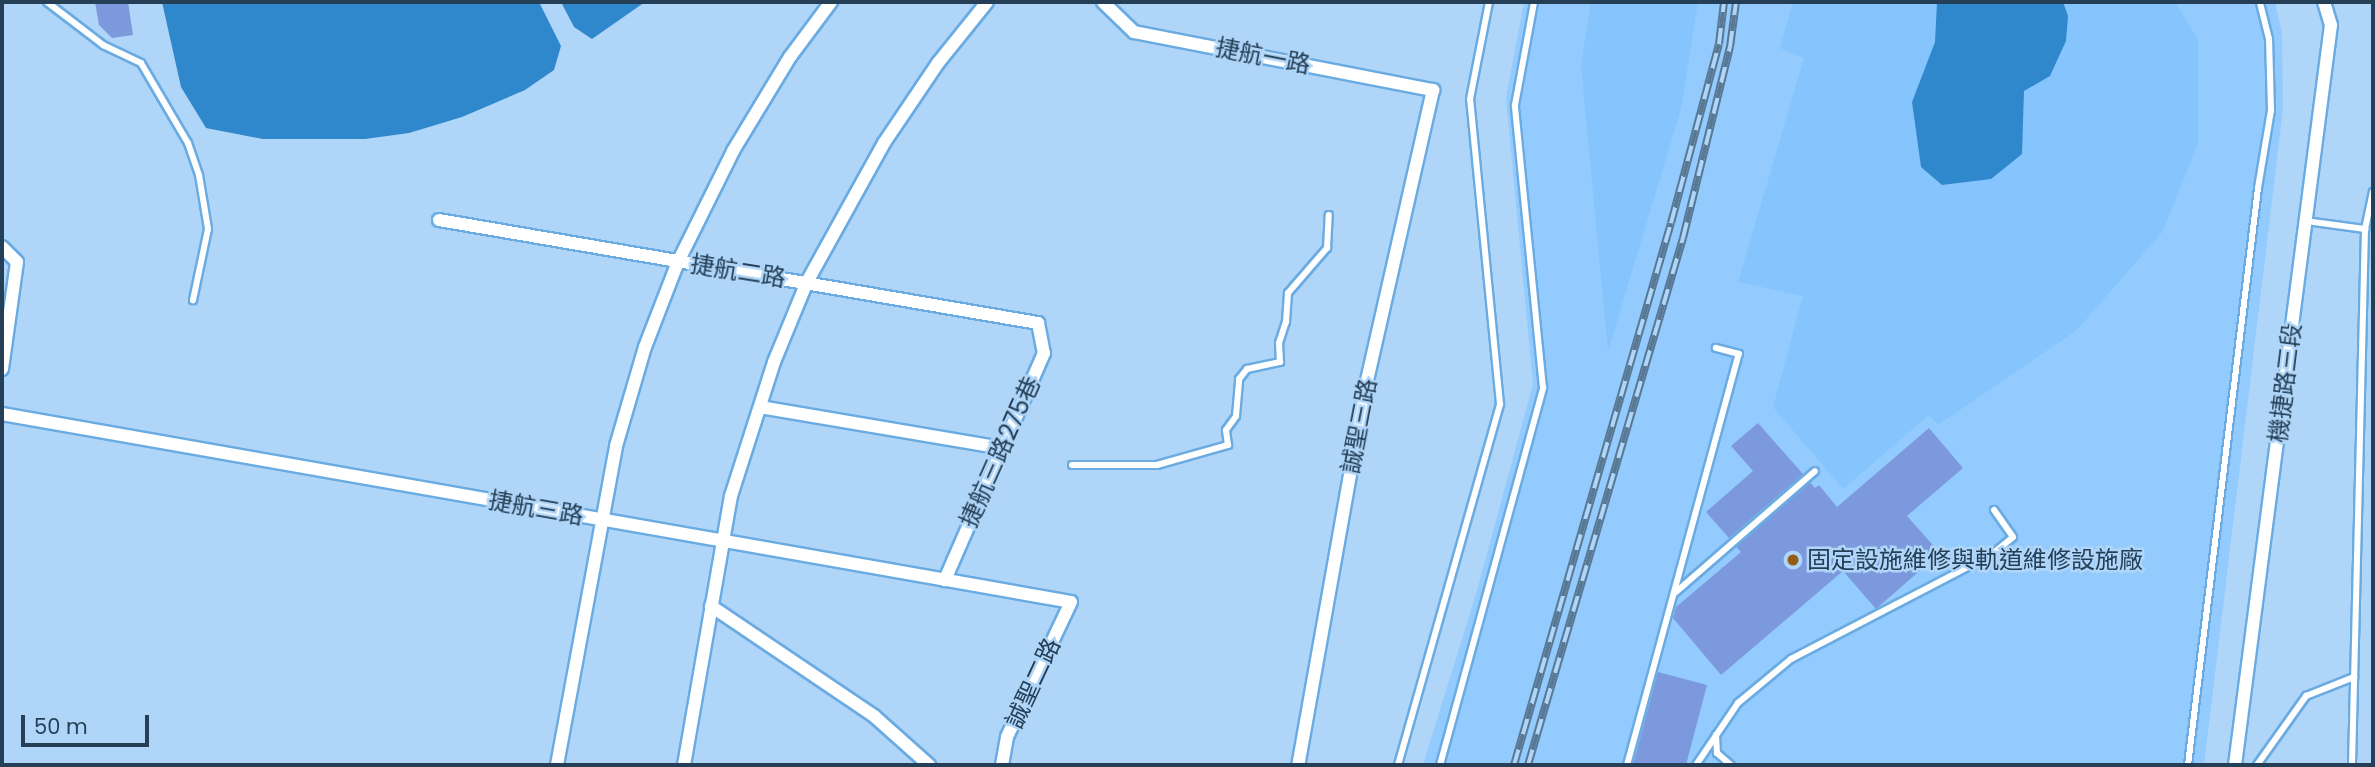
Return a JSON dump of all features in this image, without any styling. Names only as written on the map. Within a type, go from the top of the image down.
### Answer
[{"type":"street","points":[[557,765],[616,446],[645,347],[678,262],[733,151],[790,57],[831,2]]},
{"type":"street","points":[[684,765],[731,496],[774,362],[807,282],[884,144],[938,64],[987,2]]},
{"type":"street","name":"捷航一路","points":[[1103,2],[1134,32],[1433,90]]},
{"type":"street","name":"機捷路三段","points":[[2235,765],[2331,25],[2325,2]]},
{"type":"street","name":"誠聖三路","points":[[1298,765],[1366,385],[1433,90]]},
{"type":"street","name":"捷航二路","points":[[439,220],[1038,323]]},
{"type":"street","points":[[2,247],[17,262],[2,369]]},
{"type":"street","name":"捷航三路275巷","points":[[945,580],[1044,353],[1038,323]]},
{"type":"street","points":[[760,407],[1002,448]]},
{"type":"street","name":"捷航三路","points":[[2,414],[1070,602]]},
{"type":"street","name":"誠聖二路","points":[[1002,765],[1007,737],[1070,602]]},
{"type":"street","points":[[711,606],[874,716],[929,765]]},
{"type":"lane","points":[[47,2],[103,45],[141,64],[188,143],[199,174],[208,229],[193,300]]},
{"type":"lane","points":[[1398,765],[1500,404],[1470,99],[1489,2]]},
{"type":"lane","points":[[1440,765],[1543,388],[1515,105],[1534,2]]},
{"type":"lane","points":[[2188,765],[2271,110],[2269,39],[2260,2]]},
{"type":"lane","points":[[2352,765],[2365,229],[2373,192]]},
{"type":"lane","points":[[1072,465],[1157,465],[1228,445],[1226,430],[1236,415],[1239,379],[1247,369],[1258,364],[1280,362],[1279,343],[1286,322],[1288,293],[1327,248],[1329,215]]},
{"type":"lane","points":[[2306,221],[2365,229]]},
{"type":"lane","points":[[1627,765],[1739,354],[1716,348]]},
{"type":"lane","points":[[1674,593],[1815,471]]},
{"type":"lane","points":[[1696,765],[1738,703],[1791,659],[1991,555],[2013,537],[1994,510]]},
{"type":"lane","points":[[2257,765],[2306,696],[2354,677]]},
{"type":"lane","points":[[1716,735],[1717,753],[1731,765]]},
{"type":"shaded area","points":[[162,2],[539,2],[561,46],[554,70],[525,90],[462,117],[409,133],[365,139],[263,139],[206,128],[181,87]]},
{"type":"shaded area","points":[[561,2],[645,2],[592,39],[574,27]]},
{"type":"shaded area","points":[[1524,2],[2275,2],[2282,33],[2283,109],[2204,765],[1423,765],[1478,587],[1533,384],[1506,98]]},
{"type":"shaded area","points":[[1591,2],[1698,2],[1681,109],[1608,351],[1581,65]]},
{"type":"shaded area","points":[[1793,2],[2175,2],[2198,40],[2198,144],[2163,231],[2077,330],[1938,425],[1929,415],[1843,489],[1773,407],[1803,296],[1738,282],[1804,58],[1780,48]]},
{"type":"shaded area","points":[[1937,2],[2063,2],[2068,16],[2066,41],[2050,76],[2024,91],[2022,154],[1991,179],[1942,185],[1921,167],[1912,102],[1935,42]]},
{"type":"building","points":[[95,2],[128,2],[133,35],[112,38],[99,25]]},
{"type":"building","points":[[1758,423],[1803,474],[1729,538],[1706,512],[1753,471],[1731,446]]},
{"type":"building","name":"固定設施維修與軌道維修設施廠","points":[[1929,428],[1963,468],[1907,516],[1940,553],[1876,609],[1843,571],[1721,675],[1673,618],[1676,607],[1741,552],[1736,547],[1810,482],[1815,488],[1819,485],[1837,507]]},
{"type":"building","points":[[1658,672],[1707,685],[1686,765],[1633,765]]},
{"type":"railway","points":[[1514,765],[1671,223],[1719,44],[1724,2]]},
{"type":"railway","points":[[1528,765],[1683,238],[1730,47],[1736,2]]},
{"type":"place","name":"固定設施維修與軌道維修設施廠","points":[[1793,560]]}]
